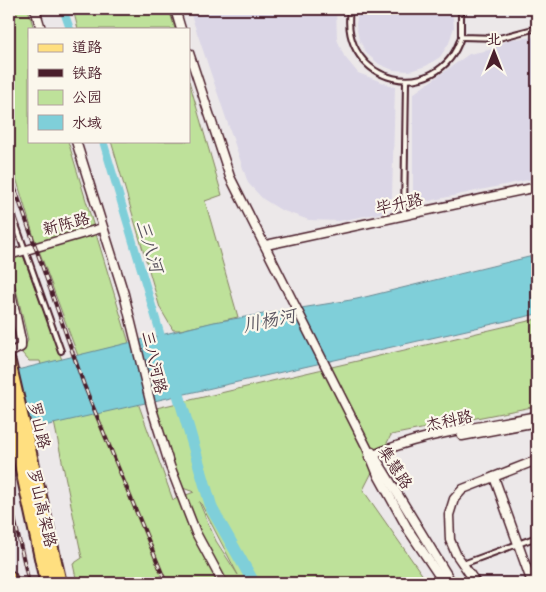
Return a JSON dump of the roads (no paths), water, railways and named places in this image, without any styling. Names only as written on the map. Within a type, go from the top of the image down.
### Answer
[{"type":"highway","points":[[9,402],[48,583]]},
{"type":"highway","name":"罗山高架路","points":[[9,440],[43,583]]},
{"type":"highway","points":[[9,579],[10,583]]},
{"type":"main road","name":"罗山路","points":[[9,362],[60,583]]},
{"type":"street","points":[[35,9],[41,28]]},
{"type":"street","points":[[175,9],[181,28]]},
{"type":"street","points":[[190,56],[230,177],[266,245]]},
{"type":"street","name":"三八河路","points":[[76,142],[134,333],[152,409],[185,509],[223,583]]},
{"type":"street","name":"毕升路","points":[[266,245],[537,187]]},
{"type":"street","name":"新陈路","points":[[9,255],[24,249],[102,228]]},
{"type":"street","name":"集慧路","points":[[266,245],[367,448],[452,583]]},
{"type":"street","points":[[9,284],[22,340],[21,347],[9,353]]},
{"type":"street","name":"杰科路","points":[[373,458],[387,449],[445,434],[537,416]]},
{"type":"street","name":"杰科路","points":[[373,458],[389,452],[446,439],[537,422]]},
{"type":"street","name":"集慧路","points":[[373,458],[409,531],[444,583]]},
{"type":"street","points":[[476,583],[453,547],[448,532],[450,506],[463,488],[537,460]]},
{"type":"street","points":[[494,477],[532,583]]},
{"type":"lane","points":[[350,9],[348,22],[350,37],[357,53],[366,64],[389,77],[406,81],[418,79],[443,65],[458,46],[461,37],[461,9]]},
{"type":"lane","points":[[461,37],[499,38],[537,28]]},
{"type":"lane","points":[[404,216],[406,81]]},
{"type":"lane","points":[[9,204],[61,351]]},
{"type":"lane","points":[[463,564],[537,537]]},
{"type":"water","name":"川杨河","points":[[537,255],[537,314],[9,434],[9,372],[214,322],[357,299]]},
{"type":"waterway","name":"三八河","points":[[63,9],[70,28]]},
{"type":"waterway","name":"三八河","points":[[103,142],[163,343]]},
{"type":"waterway","points":[[174,379],[212,509],[254,583]]},
{"type":"railway","points":[[9,172],[84,385],[166,583]]},
{"type":"railway","points":[[9,496],[29,583]]}]
